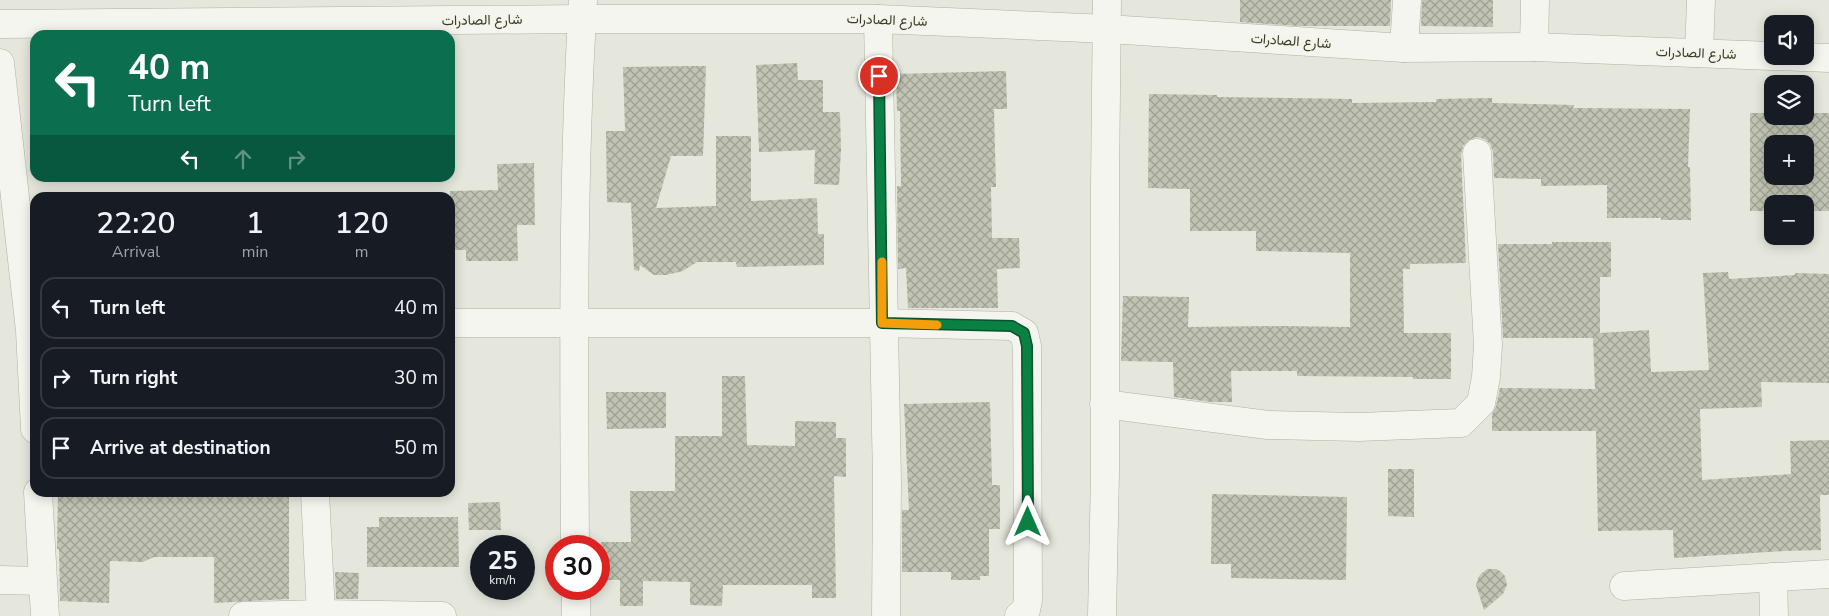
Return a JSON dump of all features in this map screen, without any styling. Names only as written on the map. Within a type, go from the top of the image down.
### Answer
[{"type":"street","points":[[1102,616],[1105,473],[1105,185],[1108,0]]},
{"type":"street","points":[[1404,48],[1407,0]]},
{"type":"street","points":[[1534,47],[1535,0]]},
{"type":"street","points":[[1699,53],[1700,0]]},
{"type":"street","points":[[575,535],[573,323],[575,181],[583,10]]},
{"type":"street","name":"شارع الصادرات","points":[[0,24],[583,10],[878,18],[1108,29],[1404,48],[1534,47],[1764,56]]},
{"type":"street","points":[[878,18],[886,481],[886,616]]},
{"type":"street","name":"شارع الصادرات","points":[[1814,57],[1829,58]]},
{"type":"street","points":[[0,63],[12,261],[30,321]]},
{"type":"street","points":[[1104,404],[1268,425],[1359,427],[1461,423],[1481,403],[1486,377],[1488,345],[1478,153]]},
{"type":"street","points":[[455,323],[882,323],[1012,326],[1024,333],[1027,346],[1028,600],[1026,610],[1019,616]]},
{"type":"street","points":[[38,497],[45,616]]},
{"type":"street","points":[[315,497],[321,614]]},
{"type":"street","points":[[1624,586],[1829,574]]},
{"type":"street","points":[[1773,578],[1774,616]]},
{"type":"street","points":[[0,580],[42,581]]},
{"type":"street","points":[[576,600],[576,616]]},
{"type":"street","points":[[243,616],[321,614],[442,616]]},
{"type":"building","points":[[1240,0],[1391,0],[1390,26],[1298,26],[1240,22]]},
{"type":"building","points":[[1422,0],[1493,0],[1493,27],[1421,26]]},
{"type":"building","points":[[797,63],[798,80],[823,80],[823,112],[840,112],[841,150],[839,185],[814,184],[815,150],[759,152],[756,65]]},
{"type":"building","points":[[706,66],[703,156],[671,156],[656,208],[716,206],[716,136],[751,136],[751,201],[817,198],[818,234],[824,234],[824,265],[737,267],[736,262],[697,262],[683,271],[666,275],[654,275],[640,265],[639,271],[634,270],[631,203],[607,202],[606,131],[625,131],[623,67]]},
{"type":"building","points":[[1006,71],[1007,109],[994,109],[996,187],[991,187],[992,238],[1019,238],[1020,268],[997,269],[998,308],[908,308],[906,268],[898,269],[897,186],[901,186],[900,111],[897,111],[896,74]]},
{"type":"building","points":[[1149,94],[1352,99],[1352,103],[1436,102],[1436,99],[1492,98],[1492,103],[1574,105],[1573,108],[1690,109],[1688,167],[1690,167],[1691,220],[1607,218],[1607,185],[1541,186],[1541,179],[1494,178],[1493,152],[1490,144],[1484,139],[1477,137],[1469,140],[1463,146],[1461,154],[1466,263],[1410,264],[1410,269],[1403,269],[1404,333],[1451,333],[1451,379],[1297,376],[1297,371],[1231,371],[1232,402],[1211,402],[1174,397],[1173,362],[1121,361],[1123,296],[1189,297],[1188,327],[1350,327],[1350,253],[1256,251],[1256,231],[1190,231],[1190,189],[1148,188]]},
{"type":"building","points":[[1750,113],[1764,113],[1764,125],[1814,125],[1814,113],[1829,113],[1829,211],[1814,211],[1814,195],[1764,195],[1764,211],[1750,211]]},
{"type":"building","points":[[534,163],[535,225],[517,225],[518,261],[466,261],[466,250],[455,250],[455,192],[450,191],[498,190],[497,164]]},
{"type":"building","points":[[1552,242],[1611,242],[1611,277],[1600,277],[1600,333],[1649,330],[1651,372],[1709,370],[1703,273],[1728,272],[1729,279],[1795,275],[1795,273],[1829,274],[1829,383],[1761,382],[1762,407],[1700,409],[1702,480],[1791,474],[1790,441],[1829,440],[1829,495],[1820,495],[1821,550],[1674,558],[1673,530],[1598,531],[1596,431],[1492,431],[1492,414],[1500,388],[1595,389],[1593,338],[1503,338],[1498,244],[1552,244]]},
{"type":"building","points":[[722,376],[745,376],[747,445],[795,446],[795,421],[836,422],[836,438],[846,438],[846,477],[834,476],[836,598],[812,598],[812,585],[723,585],[722,606],[690,605],[690,582],[643,581],[643,606],[620,606],[620,580],[610,580],[610,542],[631,542],[630,491],[675,491],[675,436],[722,436]]},
{"type":"building","points":[[606,392],[666,392],[666,428],[607,429]]},
{"type":"building","points":[[990,402],[992,485],[1000,485],[1000,529],[989,529],[989,576],[980,576],[980,580],[951,580],[951,572],[902,572],[902,510],[909,510],[904,404]]},
{"type":"building","points":[[1388,469],[1414,469],[1414,517],[1388,516]]},
{"type":"building","points":[[1212,494],[1347,497],[1346,580],[1231,578],[1231,564],[1211,564]]},
{"type":"building","points":[[58,497],[289,497],[289,599],[214,603],[214,557],[154,557],[143,562],[110,561],[109,603],[60,601],[59,549],[57,549]]},
{"type":"building","points":[[500,502],[501,530],[469,530],[468,503]]},
{"type":"building","points":[[379,517],[458,517],[459,567],[367,567],[367,527],[379,527]]},
{"type":"building","points":[[1487,569],[1497,569],[1501,572],[1505,576],[1507,585],[1503,594],[1484,610],[1476,585],[1479,576]]},
{"type":"building","points":[[335,572],[359,573],[358,599],[336,599]]},
{"type":"slow traffic","points":[[882,262],[882,323],[937,325]]},
{"type":"route","points":[[879,76],[882,323],[1012,326],[1024,333],[1027,346],[1028,522]]}]
